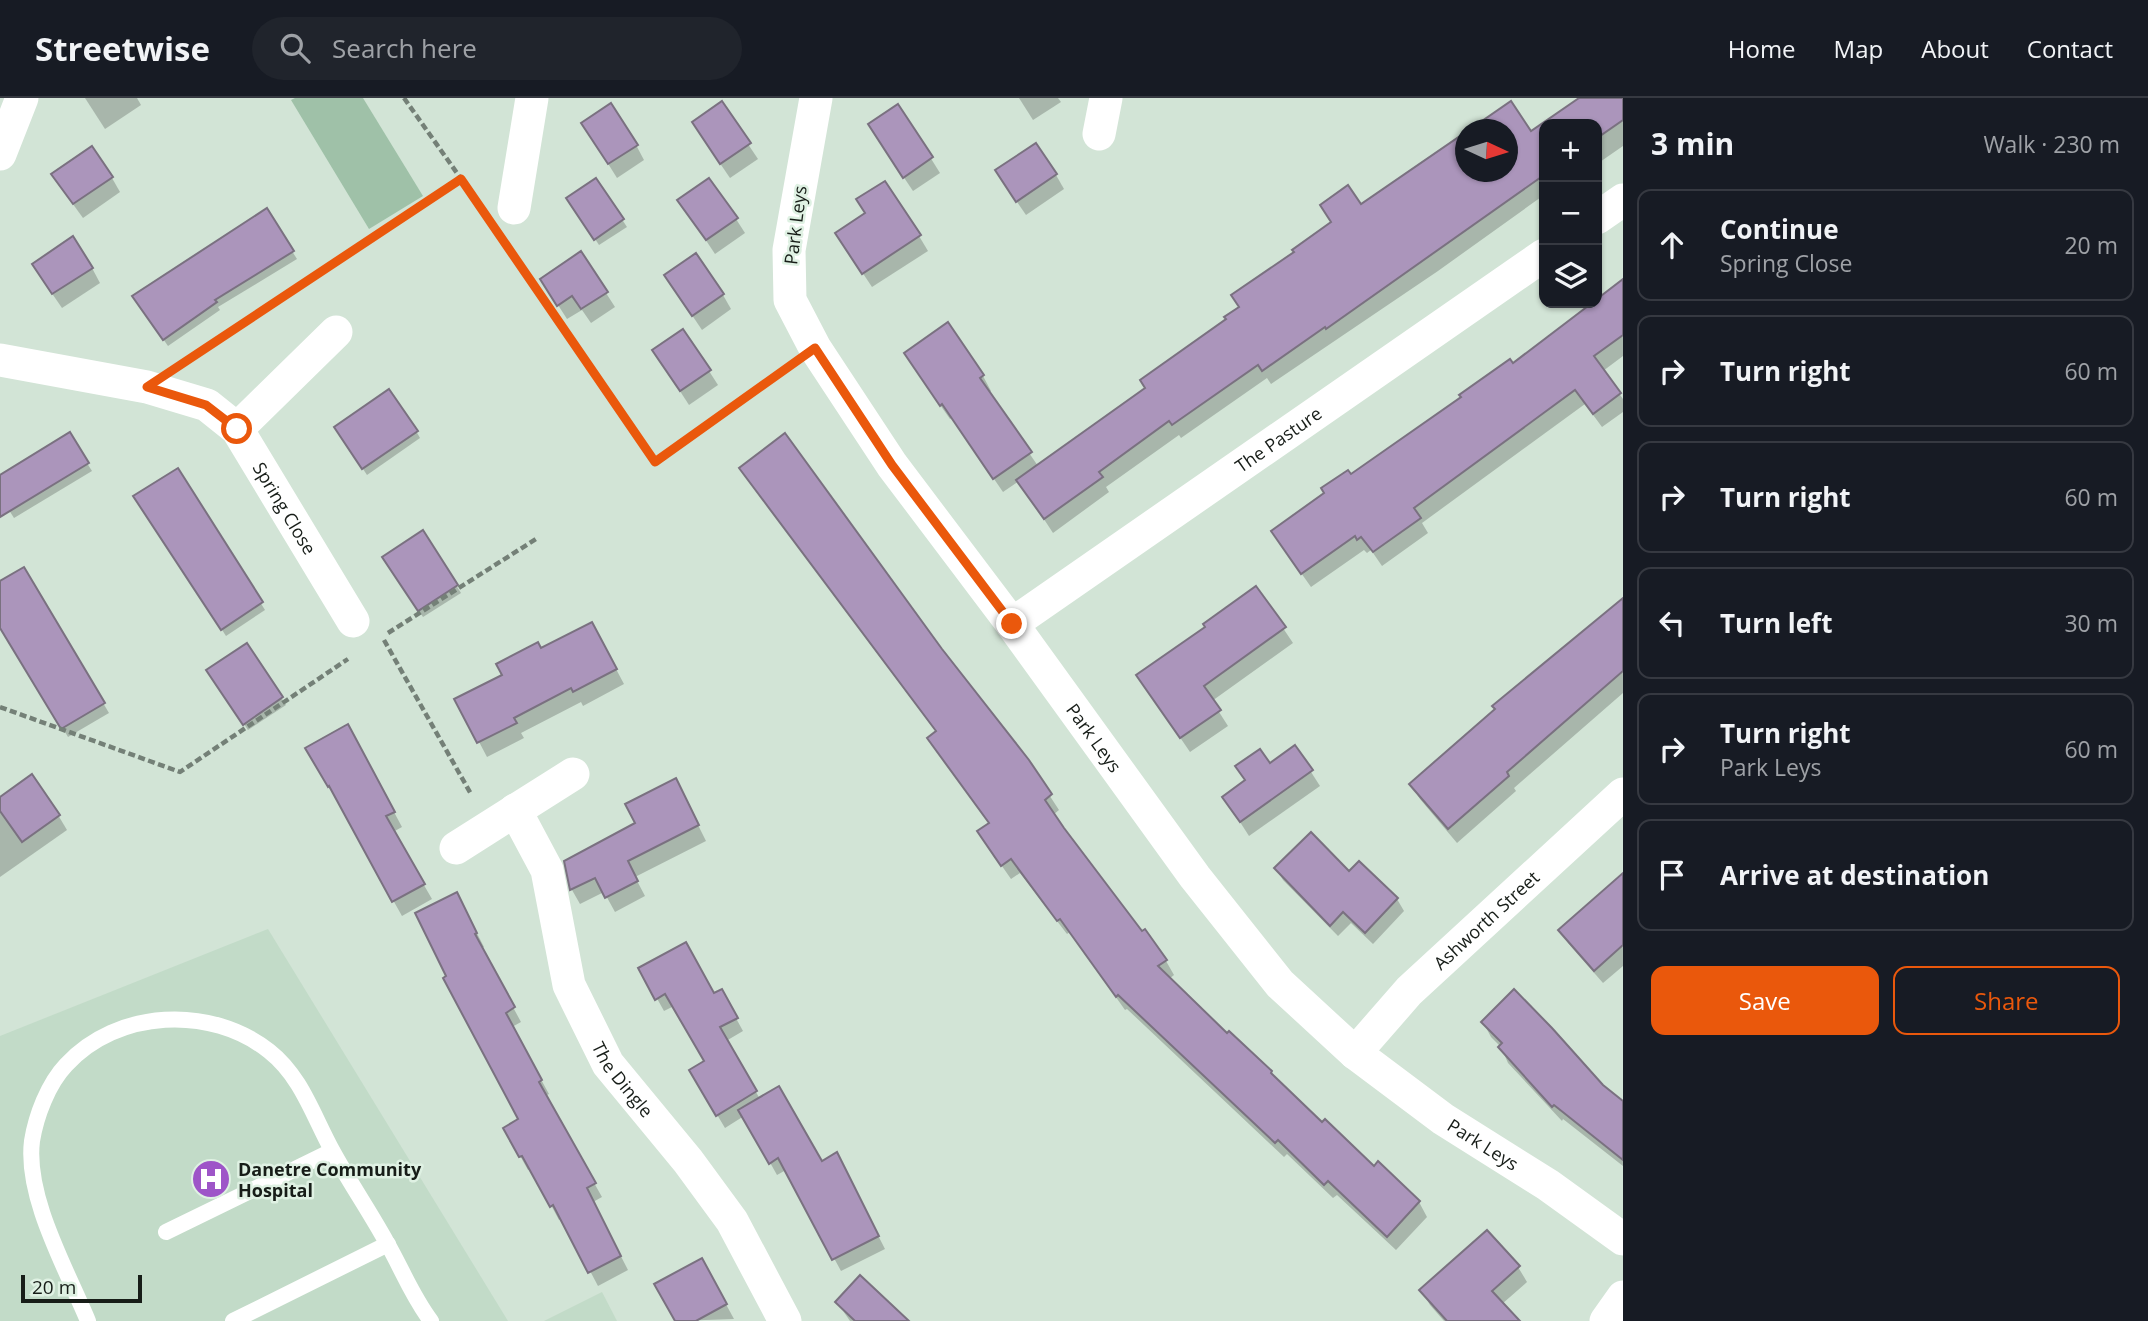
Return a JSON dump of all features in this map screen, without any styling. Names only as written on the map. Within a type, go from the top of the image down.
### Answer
[{"type":"street","points":[[0,154],[22,98]]},
{"type":"street","points":[[508,222],[532,98]]},
{"type":"street","name":"Park Leys","points":[[816,98],[789,250],[790,300],[815,348],[892,465],[1220,909],[1280,984],[1355,1053],[1443,1119],[1548,1185],[1623,1240]]},
{"type":"street","points":[[1099,134],[1106,98]]},
{"type":"street","points":[[1602,215],[1623,200]]},
{"type":"street","name":"The Pasture","points":[[1012,624],[1539,258]]},
{"type":"street","points":[[237,429],[336,332]]},
{"type":"street","name":"Spring Close","points":[[0,360],[147,387],[206,405],[237,429],[367,635]]},
{"type":"street","points":[[456,848],[573,774]]},
{"type":"street","name":"Ashworth Street","points":[[1355,1053],[1409,991],[1623,794]]},
{"type":"street","name":"The Dingle","points":[[503,818],[547,870],[569,985],[608,1063],[688,1161],[732,1221],[785,1321]]},
{"type":"street","points":[[1606,1321],[1623,1297]]},
{"type":"lane","points":[[88,1321],[43,1214],[34,1180],[32,1142],[40,1113],[51,1087],[66,1065],[92,1043],[112,1032],[176,1018],[232,1029],[267,1049],[295,1077],[332,1152],[388,1244],[415,1300],[431,1321]]},
{"type":"lane","points":[[166,1232],[332,1152]]},
{"type":"lane","points":[[233,1321],[388,1244]]},
{"type":"path","points":[[404,98],[482,208]]},
{"type":"path","points":[[147,387],[461,179]]},
{"type":"path","points":[[508,222],[655,462],[815,348]]},
{"type":"path","points":[[0,707],[180,772],[367,635],[536,539]]},
{"type":"path","points":[[367,635],[503,818]]},
{"type":"shaded area","points":[[363,98],[423,196],[369,229],[291,100]]},
{"type":"shaded area","name":"Danetre Community Hospital","points":[[268,929],[508,1321],[0,1321],[0,1036]]},
{"type":"shaded area","points":[[602,1292],[617,1321],[544,1321]]},
{"type":"building","points":[[1579,98],[1623,98],[1623,120],[1602,135],[1602,119],[1548,119]]},
{"type":"building","points":[[722,101],[751,143],[720,164],[692,122]]},
{"type":"building","points":[[1511,101],[1531,131],[1539,126],[1539,179],[1262,371],[1258,365],[1172,425],[1169,421],[1099,472],[1103,477],[1044,519],[1016,480],[1145,388],[1140,380],[1226,319],[1224,317],[1239,307],[1231,295],[1294,252],[1292,250],[1331,222],[1320,205],[1348,185],[1361,204],[1455,140],[1455,182],[1518,182],[1518,119],[1485,119]]},
{"type":"building","points":[[611,103],[638,145],[608,164],[581,123]]},
{"type":"building","points":[[898,104],[933,157],[903,178],[868,124]]},
{"type":"building","points":[[1036,143],[1057,174],[1016,202],[995,170]]},
{"type":"building","points":[[92,146],[113,177],[73,204],[51,174]]},
{"type":"building","points":[[596,178],[624,219],[594,240],[566,198]]},
{"type":"building","points":[[709,178],[738,218],[706,240],[677,200]]},
{"type":"building","points":[[885,181],[921,235],[862,274],[835,233],[865,213],[856,199]]},
{"type":"building","points":[[267,208],[294,251],[215,300],[217,302],[163,340],[132,296]]},
{"type":"building","points":[[73,236],[93,268],[52,294],[32,264]]},
{"type":"building","points":[[581,251],[608,292],[581,309],[572,296],[557,306],[540,279]]},
{"type":"building","points":[[696,253],[724,294],[692,316],[664,275]]},
{"type":"building","points":[[1623,279],[1623,335],[1594,356],[1621,393],[1593,414],[1575,390],[1414,508],[1421,518],[1373,552],[1361,537],[1357,540],[1355,536],[1301,574],[1271,531],[1324,493],[1321,488],[1348,470],[1351,474],[1510,359],[1513,363],[1585,308],[1602,308],[1602,295]]},
{"type":"building","points":[[948,322],[984,375],[980,378],[1032,452],[993,479],[904,353]]},
{"type":"building","points":[[683,329],[711,370],[680,391],[652,350]]},
{"type":"building","points":[[389,389],[418,431],[362,469],[334,427]]},
{"type":"building","points":[[70,432],[89,463],[0,517],[0,475]]},
{"type":"building","points":[[785,433],[942,649],[1029,760],[1052,794],[1045,800],[1064,828],[1167,960],[1158,966],[1227,1033],[1229,1031],[1272,1071],[1271,1073],[1322,1122],[1325,1119],[1374,1166],[1378,1161],[1420,1201],[1387,1237],[1328,1181],[1324,1185],[1278,1140],[1275,1143],[1118,995],[1116,997],[1060,919],[1057,921],[1011,859],[1001,866],[977,831],[989,823],[927,738],[936,731],[739,468]]},
{"type":"building","points":[[178,468],[263,602],[221,630],[133,496]]},
{"type":"building","points":[[423,530],[458,585],[418,611],[382,557]]},
{"type":"building","points":[[24,567],[105,703],[61,729],[0,628],[0,581]]},
{"type":"building","points":[[1256,586],[1286,627],[1204,686],[1221,710],[1180,738],[1136,675],[1205,627],[1203,624]]},
{"type":"building","points":[[1623,598],[1623,671],[1507,772],[1509,776],[1448,829],[1409,784],[1495,709],[1492,706]]},
{"type":"building","points":[[592,622],[617,669],[573,692],[571,688],[514,718],[517,723],[477,743],[454,699],[502,675],[496,664],[538,642],[541,648]]},
{"type":"building","points":[[247,643],[283,697],[243,725],[206,670]]},
{"type":"building","points":[[348,724],[395,812],[386,816],[425,884],[392,902],[329,786],[305,748]]},
{"type":"building","points":[[1295,745],[1313,770],[1240,822],[1222,797],[1245,780],[1235,766],[1260,749],[1270,763]]},
{"type":"building","points":[[32,774],[60,815],[22,842],[0,811],[0,797]]},
{"type":"building","points":[[676,778],[699,825],[628,861],[638,881],[605,898],[595,878],[570,890],[564,861],[635,823],[625,804]]},
{"type":"building","points":[[1311,832],[1349,871],[1359,861],[1398,898],[1365,933],[1343,912],[1330,926],[1274,868]]},
{"type":"building","points":[[1623,873],[1623,945],[1594,971],[1558,930]]},
{"type":"building","points":[[457,892],[477,933],[475,934],[515,1007],[506,1013],[542,1080],[539,1082],[596,1183],[587,1188],[621,1256],[588,1273],[553,1205],[550,1207],[503,1128],[518,1119],[443,978],[446,976],[415,913]]},
{"type":"building","points":[[686,942],[714,993],[722,989],[738,1018],[720,1027],[757,1091],[716,1116],[689,1070],[704,1061],[665,994],[655,1000],[638,968]]},
{"type":"building","points":[[1514,989],[1603,1085],[1623,1101],[1623,1160],[1554,1105],[1552,1107],[1498,1047],[1502,1043],[1481,1022]]},
{"type":"building","points":[[779,1086],[822,1161],[837,1152],[879,1236],[832,1260],[778,1158],[769,1164],[738,1110]]},
{"type":"building","points":[[1487,1230],[1520,1266],[1492,1291],[1520,1321],[1447,1321],[1419,1290]]},
{"type":"building","points":[[702,1258],[727,1304],[696,1321],[675,1321],[654,1284]]},
{"type":"building","points":[[860,1275],[909,1321],[855,1321],[835,1302]]},
{"type":"place","name":"Danetre Community Hospital","points":[[211,1179]]},
{"type":"route","points":[[237,429],[206,405],[147,387],[461,179],[655,462],[815,348],[892,465],[1012,624]]}]
